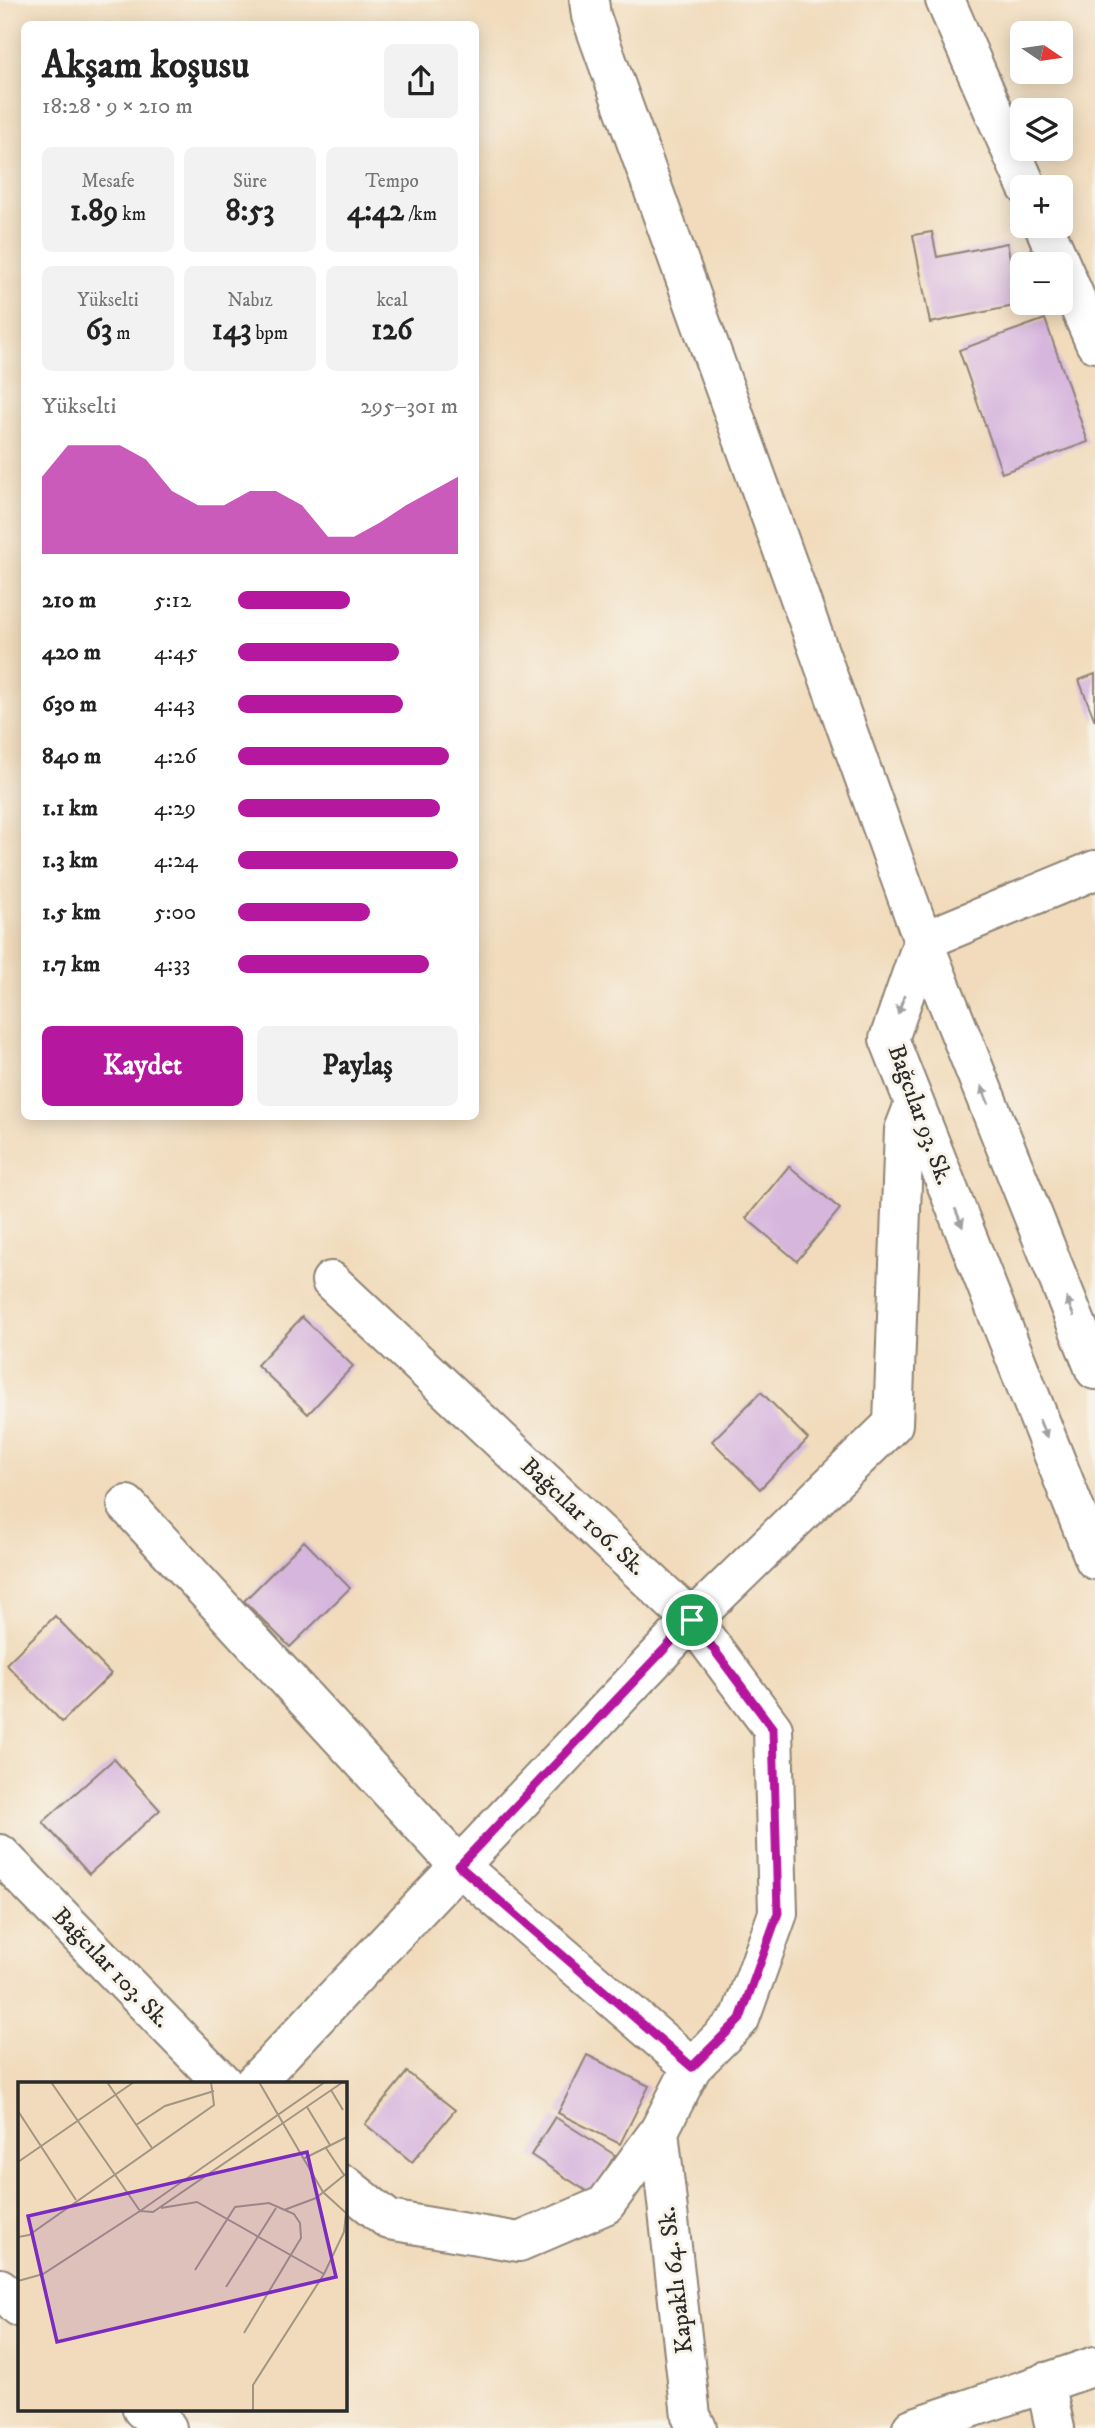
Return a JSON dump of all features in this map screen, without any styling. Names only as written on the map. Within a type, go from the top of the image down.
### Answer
[{"type":"street","points":[[589,0],[596,29],[923,941],[1095,1370]]},
{"type":"street","points":[[945,0],[1022,175]]},
{"type":"street","points":[[1049,238],[1095,343]]},
{"type":"street","points":[[923,941],[1095,870]]},
{"type":"street","name":"Bağcılar 93. Sk.","points":[[923,941],[889,1039],[1095,1560]]},
{"type":"street","points":[[255,2082],[692,1620],[893,1424],[904,1130],[914,1104]]},
{"type":"street","name":"Bağcılar 106. Sk.","points":[[331,1281],[692,1620],[773,1729],[778,1913],[740,2019],[692,2067],[659,2131]]},
{"type":"street","points":[[127,1505],[459,1866],[692,2067]]},
{"type":"street","name":"Bağcılar 103. Sk.","points":[[0,1854],[222,2082]]},
{"type":"street","points":[[346,2186],[389,2220],[519,2242],[605,2205],[659,2131]]},
{"type":"street","name":"Kapaklı 64. Sk.","points":[[659,2131],[691,2416],[697,2428]]},
{"type":"street","points":[[0,2288],[18,2306]]},
{"type":"street","points":[[912,2428],[1095,2366]]},
{"type":"street","points":[[1045,2382],[1055,2428]]},
{"type":"street","points":[[143,2410],[167,2428]]},
{"type":"building","points":[[932,232],[937,257],[1007,243],[1010,258],[1010,307],[930,323],[913,235]]},
{"type":"building","points":[[1045,319],[1088,442],[1002,473],[959,350]]},
{"type":"building","points":[[1095,674],[1095,721],[1079,680]]},
{"type":"building","points":[[789,1166],[840,1209],[797,1261],[746,1218]]},
{"type":"building","points":[[302,1317],[353,1366],[308,1414],[257,1365]]},
{"type":"building","points":[[761,1392],[808,1439],[760,1489],[712,1441]]},
{"type":"building","points":[[304,1541],[350,1588],[290,1647],[244,1601]]},
{"type":"building","points":[[55,1616],[111,1674],[62,1722],[6,1664]]},
{"type":"building","points":[[114,1759],[160,1810],[89,1874],[43,1822]]},
{"type":"building","points":[[587,2055],[649,2086],[620,2144],[558,2113]]},
{"type":"building","points":[[407,2072],[455,2110],[412,2162],[365,2124]]},
{"type":"building","points":[[555,2117],[615,2155],[591,2194],[531,2155]]},
{"type":"route","points":[[692,1620],[773,1729],[778,1913],[740,2019],[692,2067],[459,1866],[692,1620]]}]
